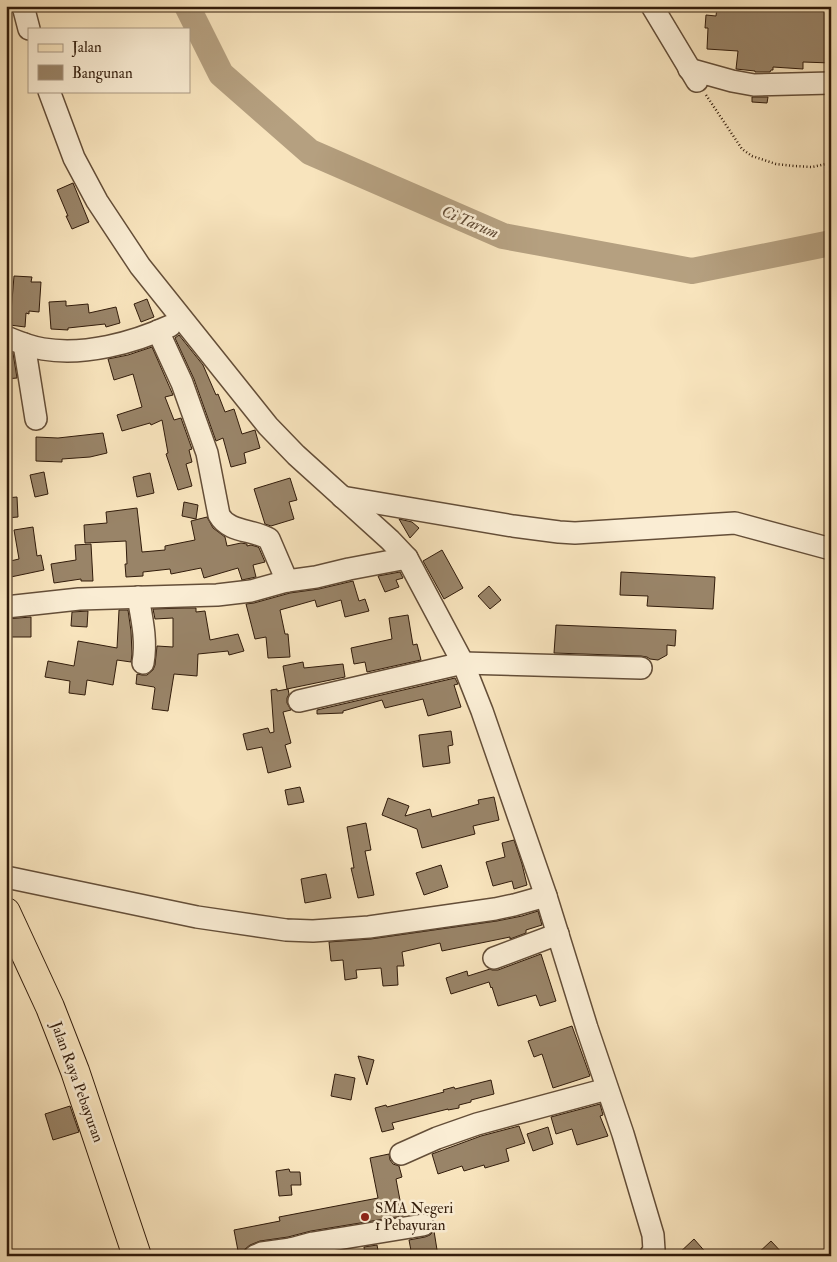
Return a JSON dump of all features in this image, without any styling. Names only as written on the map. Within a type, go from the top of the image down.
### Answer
[{"type":"main road","name":"Jalan Raya Pebayuran","points":[[6,912],[50,1007],[75,1071],[137,1256]]},
{"type":"street","points":[[23,6],[29,28]]},
{"type":"street","points":[[652,6],[694,76],[754,85],[831,83]]},
{"type":"street","points":[[49,92],[74,158],[97,201],[140,266],[268,426],[296,455],[390,540],[407,558],[463,663],[482,711],[546,896],[654,1235],[654,1250],[650,1256]]},
{"type":"street","points":[[15,341],[43,349],[89,350],[158,331],[182,320]]},
{"type":"street","points":[[158,331],[182,383],[207,453],[219,515],[228,525],[269,539],[287,581]]},
{"type":"street","points":[[15,341],[36,419]]},
{"type":"street","points":[[342,498],[559,532],[735,523],[831,548]]},
{"type":"street","points":[[6,607],[79,599],[225,594],[251,591],[287,581],[316,578],[349,569],[407,558]]},
{"type":"street","points":[[138,597],[143,620],[145,650],[143,663]]},
{"type":"street","points":[[299,701],[463,663],[641,668]]},
{"type":"street","points":[[6,878],[196,917],[286,930],[313,931],[369,927],[495,909],[546,896]]},
{"type":"street","points":[[494,958],[558,934]]},
{"type":"street","points":[[401,1154],[437,1138],[477,1124],[607,1089]]},
{"type":"street","points":[[255,1256],[262,1253],[292,1252],[313,1243],[423,1225]]},
{"type":"path","points":[[694,76],[742,149],[752,156],[776,164],[794,166],[812,167],[831,163]]},
{"type":"building","points":[[734,6],[753,6],[753,8],[781,10],[782,7],[816,9],[817,6],[831,6],[831,63],[803,62],[803,69],[773,67],[773,70],[770,72],[736,69],[738,51],[707,49],[708,28],[705,28],[706,15],[716,16],[717,7],[734,8]]},
{"type":"building","points":[[752,97],[768,97],[767,103],[752,102]]},
{"type":"building","points":[[73,183],[89,222],[72,229],[57,190]]},
{"type":"building","points":[[14,276],[32,277],[31,282],[41,282],[39,312],[29,311],[29,314],[26,313],[25,327],[10,325]]},
{"type":"building","points":[[147,299],[154,317],[141,322],[134,304]]},
{"type":"building","points":[[66,301],[66,306],[88,304],[89,313],[116,307],[120,323],[106,327],[105,324],[68,328],[68,330],[51,329],[49,302]]},
{"type":"building","points":[[179,335],[203,365],[225,412],[234,409],[242,434],[255,430],[260,448],[244,453],[246,463],[231,467],[223,438],[216,441],[194,379],[175,338]]},
{"type":"building","points":[[152,347],[173,395],[165,397],[174,420],[181,418],[192,449],[189,450],[192,462],[186,464],[192,486],[178,490],[166,454],[168,453],[162,420],[151,425],[150,423],[122,431],[117,415],[142,407],[133,374],[114,380],[108,359]]},
{"type":"building","points":[[6,351],[13,353],[17,378],[6,379]]},
{"type":"building","points":[[103,433],[107,453],[90,457],[62,459],[62,462],[36,461],[36,437],[58,438]]},
{"type":"building","points":[[44,472],[48,494],[35,497],[30,475]]},
{"type":"building","points":[[150,473],[154,493],[137,497],[133,477]]},
{"type":"building","points":[[290,478],[297,500],[289,502],[294,519],[271,526],[265,524],[254,489]]},
{"type":"building","points":[[17,497],[18,517],[6,518],[6,498]]},
{"type":"building","points":[[184,502],[198,505],[196,519],[182,516]]},
{"type":"building","points":[[137,508],[142,552],[165,550],[165,546],[195,540],[191,521],[207,517],[213,528],[225,537],[227,546],[241,543],[247,544],[247,546],[258,547],[265,562],[253,565],[256,577],[242,580],[238,568],[204,578],[201,568],[171,574],[170,569],[143,572],[143,576],[126,577],[126,541],[85,543],[84,525],[107,523],[106,512]]},
{"type":"building","points":[[399,519],[412,522],[419,528],[410,538]]},
{"type":"building","points":[[33,527],[37,556],[41,555],[44,570],[6,578],[6,562],[19,559],[14,530]]},
{"type":"building","points":[[91,544],[93,581],[81,581],[81,579],[54,583],[51,564],[76,560],[75,545]]},
{"type":"building","points":[[442,550],[463,588],[444,599],[423,561]]},
{"type":"building","points":[[400,572],[403,578],[396,580],[399,587],[385,592],[378,576]]},
{"type":"building","points":[[621,572],[715,577],[713,609],[647,606],[648,596],[620,595]]},
{"type":"building","points":[[353,581],[359,601],[365,599],[369,611],[345,617],[341,600],[317,607],[315,600],[280,610],[285,634],[288,634],[290,657],[268,658],[266,637],[255,639],[246,604],[290,593]]},
{"type":"building","points":[[489,586],[501,600],[490,609],[478,596]]},
{"type":"building","points":[[196,608],[196,612],[205,611],[210,640],[238,634],[244,651],[229,655],[228,651],[198,654],[197,676],[174,674],[168,711],[152,709],[155,688],[136,684],[137,674],[147,675],[153,670],[157,646],[173,647],[173,618],[155,619],[153,609]]},
{"type":"building","points":[[119,610],[128,610],[132,654],[131,662],[117,660],[113,685],[87,680],[85,695],[69,693],[70,681],[45,677],[48,661],[74,666],[78,641],[117,648]]},
{"type":"building","points":[[88,611],[87,627],[71,626],[72,612]]},
{"type":"building","points":[[408,615],[413,645],[417,644],[421,660],[367,672],[365,662],[354,664],[351,648],[392,639],[389,618]]},
{"type":"building","points":[[31,617],[31,637],[6,637],[6,619]]},
{"type":"building","points":[[556,625],[676,630],[675,646],[667,645],[667,655],[658,660],[641,656],[554,653]]},
{"type":"building","points":[[303,662],[304,668],[343,664],[345,677],[287,689],[283,666]]},
{"type":"building","points":[[455,678],[458,684],[454,685],[461,707],[428,716],[423,699],[385,708],[382,700],[343,711],[343,713],[317,714],[317,710]]},
{"type":"building","points":[[277,689],[277,691],[288,689],[289,694],[287,703],[291,710],[283,712],[291,743],[285,745],[291,767],[268,773],[262,747],[247,750],[243,734],[268,728],[270,733],[274,732],[271,690]]},
{"type":"building","points":[[451,731],[453,745],[448,746],[450,763],[423,767],[419,735]]},
{"type":"building","points":[[300,787],[304,802],[288,805],[285,790]]},
{"type":"building","points":[[494,797],[499,820],[473,826],[475,834],[422,848],[417,829],[382,815],[388,798],[409,806],[405,816],[430,809],[432,817],[479,804],[478,800]]},
{"type":"building","points":[[366,823],[371,850],[365,851],[374,895],[358,898],[351,868],[354,868],[347,827]]},
{"type":"building","points":[[514,840],[527,885],[514,889],[512,881],[493,886],[486,862],[505,857],[502,843]]},
{"type":"building","points":[[441,865],[448,887],[424,895],[416,873]]},
{"type":"building","points":[[326,874],[331,898],[305,903],[301,879]]},
{"type":"building","points":[[538,911],[542,925],[526,930],[526,933],[510,939],[510,937],[442,951],[440,943],[402,952],[404,966],[397,966],[398,985],[383,986],[381,968],[356,970],[357,978],[345,980],[343,960],[331,961],[329,942],[371,939],[497,921]]},
{"type":"building","points":[[541,954],[556,1001],[540,1006],[536,995],[498,1006],[489,982],[451,994],[446,978],[467,971],[468,976],[490,969],[498,970]]},
{"type":"building","points":[[572,1026],[590,1076],[553,1088],[542,1054],[534,1057],[528,1041]]},
{"type":"building","points":[[358,1056],[374,1060],[367,1085]]},
{"type":"building","points":[[335,1074],[355,1078],[351,1100],[331,1096]]},
{"type":"building","points":[[491,1080],[494,1094],[471,1100],[471,1102],[459,1105],[459,1108],[392,1123],[394,1129],[382,1132],[375,1108],[386,1105],[387,1107],[444,1092],[443,1090],[454,1087],[455,1089]]},
{"type":"building","points":[[600,1104],[603,1115],[600,1116],[608,1136],[577,1145],[572,1129],[556,1134],[551,1117]]},
{"type":"building","points":[[70,1106],[79,1132],[53,1140],[45,1114]]},
{"type":"building","points":[[519,1126],[525,1143],[506,1149],[509,1161],[485,1168],[484,1165],[464,1171],[462,1166],[438,1174],[432,1154],[481,1136]]},
{"type":"building","points":[[548,1127],[553,1144],[533,1151],[527,1134]]},
{"type":"building","points":[[389,1154],[393,1164],[399,1166],[402,1177],[396,1179],[403,1216],[260,1241],[250,1245],[245,1249],[243,1256],[239,1256],[234,1230],[280,1221],[279,1217],[378,1198],[370,1158]]},
{"type":"building","points":[[289,1169],[290,1172],[300,1172],[301,1185],[291,1185],[292,1195],[279,1196],[276,1171]]},
{"type":"building","points":[[434,1231],[438,1256],[412,1256],[409,1240],[425,1237]]},
{"type":"building","points":[[694,1239],[709,1256],[676,1256]]},
{"type":"building","points":[[771,1241],[785,1256],[755,1256]]},
{"type":"building","points":[[377,1245],[379,1256],[365,1256],[364,1247]]},
{"type":"waterway","name":"Ci Tarum","points":[[187,6],[221,74],[310,152],[503,236],[692,271],[831,243]]},
{"type":"place","name":"SMA Negeri 1 Pebayuran","points":[[365,1217]]}]
